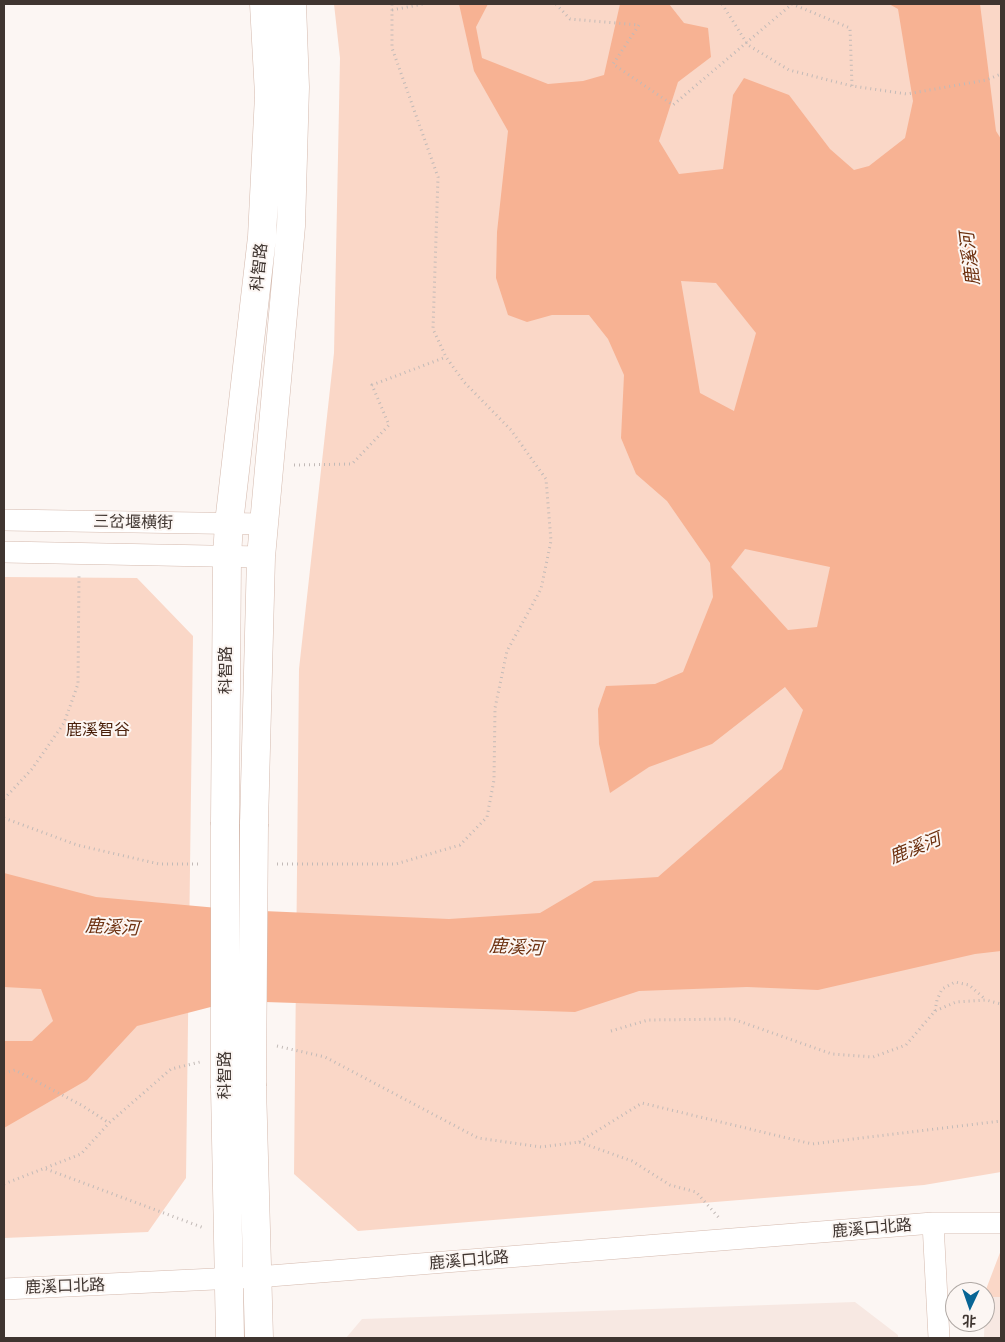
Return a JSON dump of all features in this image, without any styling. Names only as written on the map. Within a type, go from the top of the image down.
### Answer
[{"type":"main road","name":"科智路","points":[[230,1338],[225,1088],[227,557],[229,523],[262,237],[269,95],[264,4]]},
{"type":"main road","name":"科智路","points":[[259,1338],[252,1086],[254,824],[263,524],[291,226],[295,87],[292,4]]},
{"type":"street","name":"三岔堰横街","points":[[4,520],[263,524]]},
{"type":"street","name":"三岔堰横街","points":[[4,552],[261,557]]},
{"type":"street","name":"鹿溪口北路","points":[[933,1223],[1001,1211]]},
{"type":"street","name":"鹿溪口北路","points":[[4,1289],[229,1279],[933,1223],[1001,1223]]},
{"type":"street","points":[[933,1223],[939,1338]]},
{"type":"path","points":[[276,864],[396,864],[460,845],[487,817],[494,780],[495,708],[507,652],[541,589],[551,541],[546,479],[511,430],[464,382],[446,357],[433,329],[438,177],[392,48],[392,4]]},
{"type":"path","points":[[392,10],[423,4]]},
{"type":"path","points":[[556,4],[570,19],[639,25],[613,64],[673,105],[792,4],[850,28],[852,86]]},
{"type":"path","points":[[722,4],[722,8],[746,43],[789,70],[852,86],[907,94],[986,80],[1001,74]]},
{"type":"path","points":[[268,466],[352,464],[390,425],[372,385],[446,357]]},
{"type":"path","points":[[4,800],[32,769],[64,723],[78,684],[79,554]]},
{"type":"path","points":[[4,818],[77,845],[159,864],[208,864]]},
{"type":"path","points":[[935,1011],[936,1000],[942,989],[955,982],[969,985],[986,1000]]},
{"type":"path","points":[[611,1031],[648,1020],[733,1018],[832,1054],[873,1057],[906,1045],[935,1011],[956,1002],[986,1000],[1001,1004]]},
{"type":"path","points":[[271,1045],[326,1057],[478,1138],[541,1148],[579,1142],[642,1103],[812,1144],[1001,1121]]},
{"type":"path","points":[[4,1184],[81,1154],[109,1122],[171,1069],[207,1060]]},
{"type":"path","points":[[4,1073],[15,1070],[109,1122]]},
{"type":"path","points":[[579,1142],[632,1161],[670,1185],[696,1192],[738,1238]]},
{"type":"path","points":[[45,1169],[228,1237]]},
{"type":"shaded area","points":[[995,1297],[1001,1297],[1001,1338],[984,1338],[984,1332],[995,1332]]},
{"type":"shaded area","points":[[855,1302],[898,1335],[898,1338],[346,1338],[362,1319]]},
{"type":"green space","points":[[334,4],[1001,4],[1001,1172],[924,1185],[358,1231],[294,1174],[299,669],[334,353],[340,58]]},
{"type":"green space","name":"鹿溪智谷","points":[[4,577],[137,578],[193,636],[186,1178],[148,1232],[4,1238]]},
{"type":"green space","points":[[1001,1250],[1001,1297],[995,1297],[995,1282],[989,1282]]},
{"type":"water","name":"鹿溪河","points":[[459,4],[488,4],[476,27],[482,58],[548,84],[583,81],[604,75],[620,4],[669,4],[684,23],[708,28],[711,57],[678,82],[659,141],[679,174],[723,169],[733,95],[744,78],[789,95],[830,149],[854,170],[869,166],[905,138],[913,101],[898,9],[889,4],[980,4],[996,131],[1001,139],[1001,951],[975,954],[818,990],[747,987],[639,991],[575,1012],[234,1001],[137,1026],[87,1080],[4,1128],[4,1041],[32,1041],[53,1021],[41,989],[4,987],[4,873],[96,897],[240,910],[449,919],[540,913],[594,881],[658,877],[782,769],[803,710],[785,687],[712,744],[649,767],[610,793],[599,744],[598,709],[606,686],[655,684],[683,672],[713,597],[710,563],[667,501],[636,474],[621,438],[624,375],[608,339],[589,315],[552,315],[527,322],[508,315],[496,278],[497,232],[508,131],[474,71]],"holes":[[[681,281],[716,283],[756,333],[734,411],[700,393]],[[745,549],[830,567],[817,627],[788,630],[731,567]]]}]
